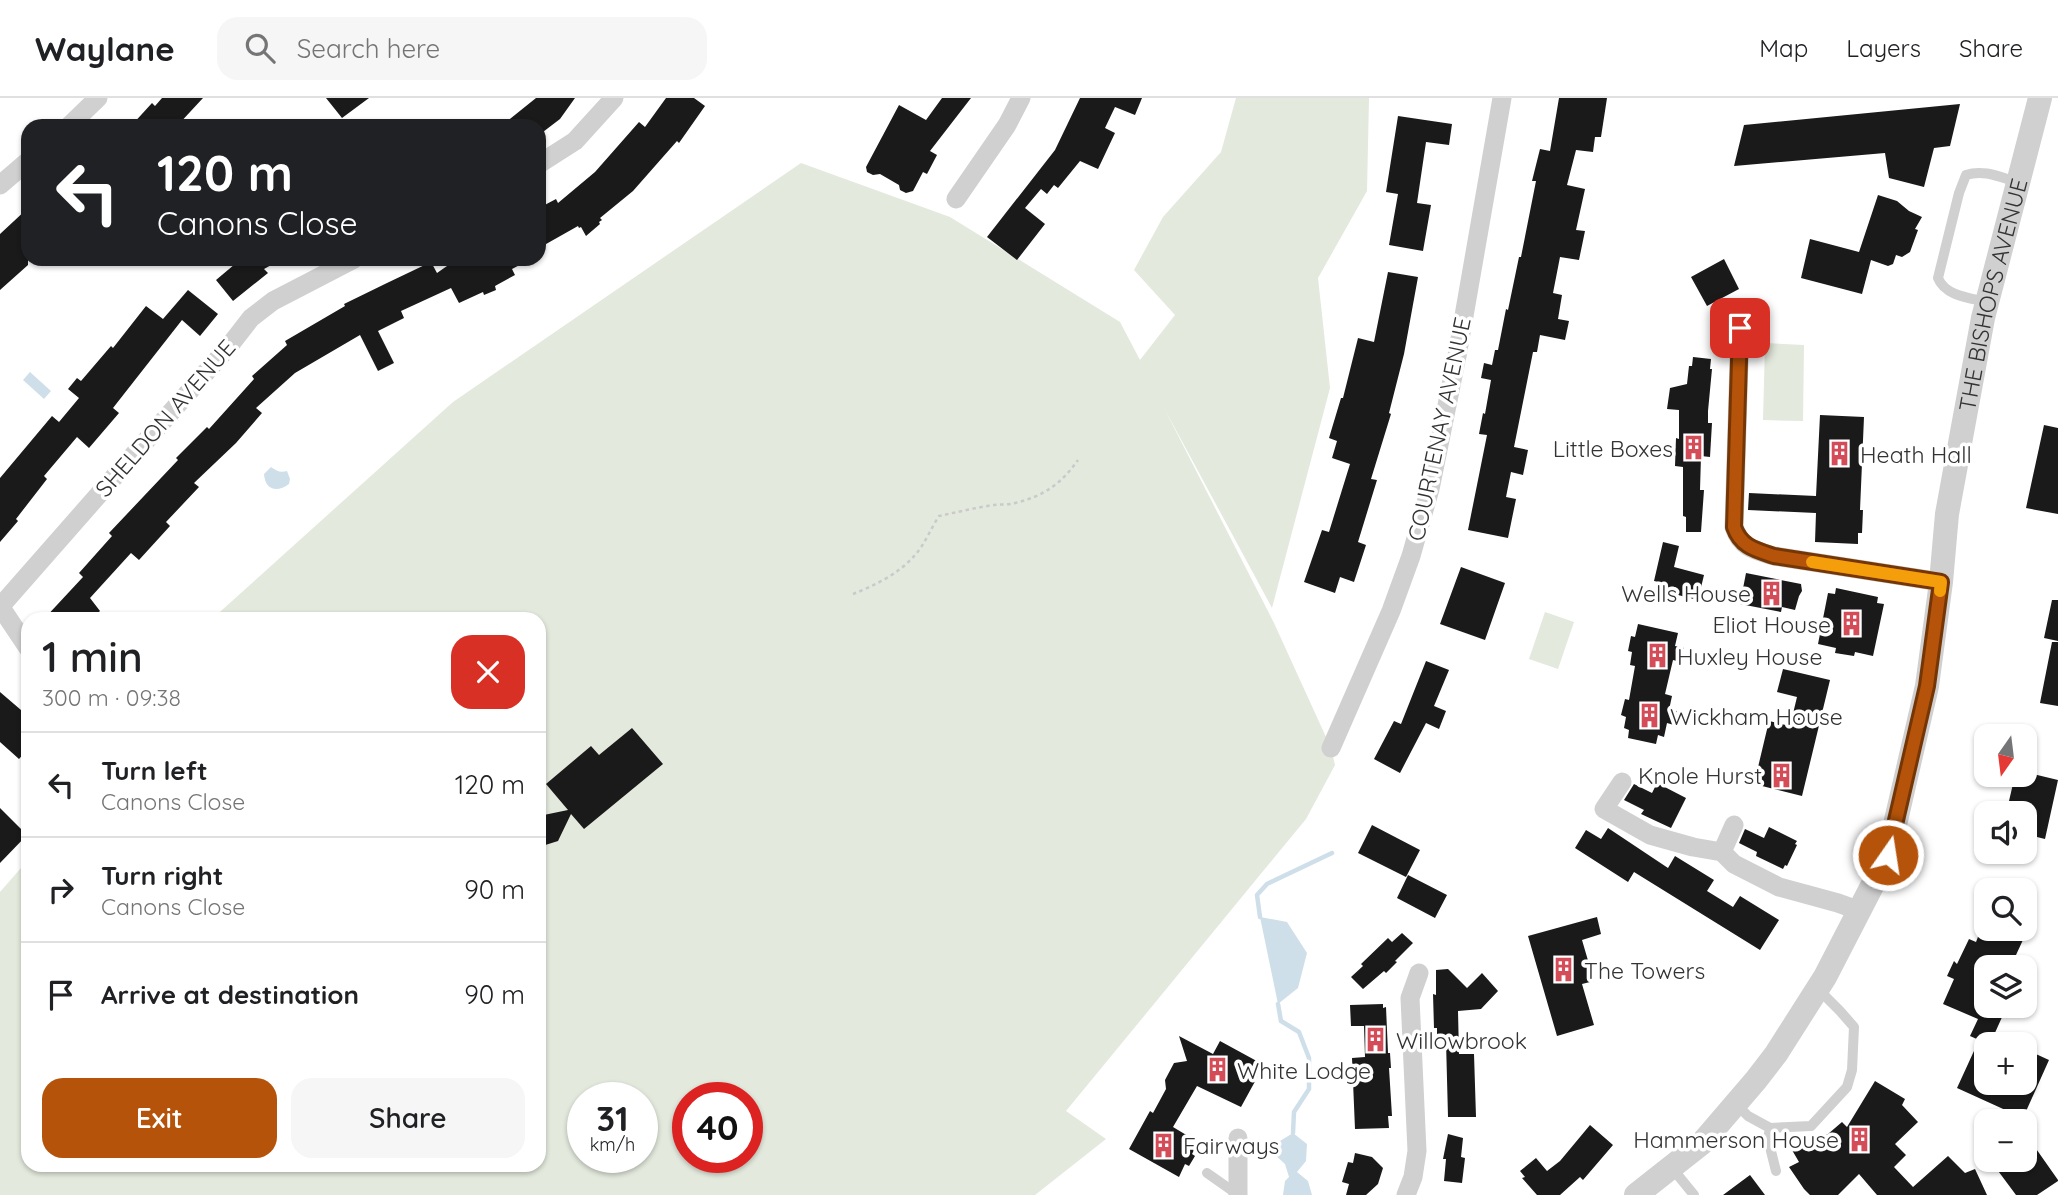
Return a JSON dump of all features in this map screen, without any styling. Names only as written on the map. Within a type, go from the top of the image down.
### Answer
[{"type":"street","points":[[76,119],[98,98]]},
{"type":"street","points":[[546,160],[575,141],[614,98]]},
{"type":"street","points":[[956,199],[995,144],[1021,98]]},
{"type":"street","name":"COURTENAY AVENUE","points":[[1331,748],[1391,611],[1411,556],[1430,489],[1457,356],[1502,98]]},
{"type":"street","name":"THE BISHOPS AVENUE","points":[[1636,1195],[1702,1143],[1776,1054],[1817,989],[1888,855],[1927,686],[1947,514],[1987,302],[2040,98]]},
{"type":"street","points":[[0,185],[21,167]]},
{"type":"street","name":"SHELDON AVENUE","points":[[0,606],[251,318],[273,301],[340,266]]},
{"type":"street","points":[[1740,328],[1734,527],[1737,536],[1754,550],[1774,556],[1941,582]]},
{"type":"street","points":[[0,606],[21,638]]},
{"type":"street","points":[[1622,782],[1604,809],[1650,835],[1722,852],[1734,864],[1779,887],[1860,911]]},
{"type":"street","points":[[1722,852],[1734,825]]},
{"type":"street","points":[[1406,1195],[1413,1177],[1417,1151],[1410,998],[1419,973]]},
{"type":"street","points":[[1394,986],[1410,998]]},
{"type":"street","points":[[1237,1195],[1238,1138]]},
{"type":"lane","points":[[1987,302],[1949,291],[1938,278],[1959,193],[1966,175],[1974,172],[2019,182]]},
{"type":"lane","points":[[1735,1104],[1748,1116],[1770,1128],[1811,1126],[1847,1087],[1852,1070],[1854,1027],[1817,989]]},
{"type":"lane","points":[[1770,1128],[1768,1139],[1776,1171]]},
{"type":"lane","points":[[1671,1167],[1693,1195]]},
{"type":"lane","points":[[1207,1172],[1237,1195]]},
{"type":"path","points":[[853,594],[893,573],[915,555],[939,516],[1014,503],[1051,489],[1066,477],[1078,460]]},
{"type":"shaded area","points":[[1236,98],[1369,98],[1367,191],[1318,278],[1330,388],[1272,608],[1164,408],[1274,623],[1331,748],[1335,765],[1306,819],[1066,1111],[1106,1139],[1035,1195],[0,1195],[0,892],[21,868],[21,1172],[546,1172],[546,612],[220,612],[453,402],[801,163],[950,217],[1120,322],[1140,360],[1175,315],[1134,270],[1163,217],[1221,152]]},
{"type":"shaded area","points":[[1765,343],[1804,345],[1803,421],[1763,420]]},
{"type":"shaded area","points":[[30,372],[51,391],[44,399],[23,380]]},
{"type":"shaded area","points":[[271,467],[282,472],[287,471],[289,484],[276,489],[269,487],[264,474]]},
{"type":"shaded area","points":[[1545,612],[1574,622],[1558,669],[1529,659]]},
{"type":"shaded area","points":[[1260,917],[1287,922],[1307,953],[1298,988],[1278,1004]]},
{"type":"shaded area","points":[[1293,1133],[1307,1144],[1306,1161],[1297,1172],[1308,1181],[1312,1195],[1283,1195],[1285,1181],[1289,1177],[1285,1164],[1275,1155],[1280,1141]]},
{"type":"building","points":[[162,98],[203,98],[184,119],[137,119],[152,103],[155,106]]},
{"type":"building","points":[[326,98],[369,98],[342,118]]},
{"type":"building","points":[[536,98],[575,98],[560,119],[546,130],[546,119],[510,119]]},
{"type":"building","points":[[666,98],[694,98],[705,106],[679,143],[677,141],[633,191],[600,218],[600,224],[586,236],[578,226],[546,244],[546,204],[556,199],[558,203],[595,172],[639,122],[645,127]]},
{"type":"building","points":[[942,98],[971,98],[930,151],[937,155],[927,174],[923,172],[913,191],[906,193],[900,190],[899,185],[880,174],[867,172],[866,167],[899,105],[926,120]]},
{"type":"building","points":[[1080,98],[1142,98],[1135,115],[1115,107],[1105,128],[1115,133],[1098,169],[1080,161],[1058,188],[1054,185],[1047,194],[1041,189],[1025,208],[1045,224],[1017,260],[987,237],[1055,150]]},
{"type":"building","points":[[1559,98],[1607,98],[1601,137],[1595,137],[1593,152],[1576,150],[1567,185],[1585,189],[1576,230],[1585,231],[1579,260],[1560,257],[1553,293],[1562,295],[1558,319],[1569,321],[1565,340],[1540,335],[1537,352],[1533,352],[1514,447],[1528,450],[1523,475],[1511,472],[1506,497],[1516,499],[1508,538],[1468,530],[1487,435],[1479,434],[1491,380],[1481,378],[1484,363],[1492,365],[1495,350],[1498,350],[1521,257],[1536,181],[1532,181],[1540,149],[1550,151]]},
{"type":"building","points":[[1960,104],[1950,146],[1934,148],[1924,187],[1889,178],[1885,153],[1734,166],[1744,125]]},
{"type":"building","points":[[1398,116],[1452,124],[1449,145],[1426,142],[1417,203],[1431,205],[1423,251],[1389,245],[1398,194],[1386,192]]},
{"type":"building","points":[[1878,195],[1897,201],[1922,217],[1915,229],[1918,230],[1910,252],[1902,257],[1896,255],[1893,264],[1888,266],[1871,260],[1862,294],[1801,278],[1810,239],[1859,252]]},
{"type":"building","points":[[21,214],[21,266],[27,266],[0,290],[0,234]]},
{"type":"building","points":[[1724,259],[1739,289],[1707,306],[1691,277]]},
{"type":"building","points":[[233,266],[269,266],[264,269],[268,273],[233,301],[216,280]]},
{"type":"building","points":[[423,266],[433,266],[437,273],[447,266],[518,266],[512,269],[515,275],[495,286],[496,290],[484,295],[483,292],[459,303],[451,288],[401,311],[404,318],[378,331],[394,363],[378,371],[360,335],[295,373],[256,408],[262,413],[236,443],[194,483],[199,487],[166,522],[170,526],[139,560],[131,553],[90,598],[99,612],[50,612],[83,577],[79,573],[112,536],[109,533],[178,460],[176,458],[207,427],[209,429],[254,379],[252,376],[287,345],[285,341],[345,306],[344,304]]},
{"type":"building","points":[[1388,272],[1418,277],[1404,354],[1389,413],[1391,414],[1371,479],[1377,480],[1358,542],[1366,545],[1354,582],[1340,577],[1335,593],[1304,582],[1322,530],[1329,532],[1350,464],[1332,458],[1337,441],[1329,438],[1343,398],[1358,338],[1374,342]]},
{"type":"building","points":[[188,290],[218,314],[200,336],[182,320],[113,408],[119,413],[89,448],[77,437],[44,476],[47,479],[0,542],[0,478],[52,416],[59,422],[79,398],[68,389],[77,378],[81,381],[111,346],[113,348],[146,306],[163,319]]},
{"type":"building","points":[[1693,357],[1711,359],[1712,369],[1708,411],[1708,423],[1712,423],[1710,457],[1701,456],[1700,490],[1704,490],[1701,532],[1686,532],[1686,517],[1683,516],[1683,467],[1675,466],[1679,410],[1667,409],[1670,388],[1687,384]]},
{"type":"building","name":"Heath Hall","points":[[1820,415],[1864,417],[1860,510],[1863,510],[1862,533],[1858,533],[1858,544],[1815,542],[1816,513],[1748,510],[1749,493],[1816,496]]},
{"type":"building","points":[[2044,425],[2058,428],[2058,514],[2026,508]]},
{"type":"building","points":[[1663,542],[1679,546],[1674,567],[1704,575],[1698,600],[1662,591],[1664,583],[1654,581]]},
{"type":"building","points":[[1461,567],[1505,583],[1485,640],[1440,624]]},
{"type":"building","name":"Wells House","points":[[1746,573],[1801,584],[1802,591],[1795,610],[1782,607],[1781,612],[1740,604]]},
{"type":"building","name":"Eliot House","points":[[1836,588],[1878,597],[1877,603],[1884,604],[1873,656],[1855,652],[1854,656],[1835,653],[1836,648],[1818,644],[1828,593],[1835,594]]},
{"type":"building","points":[[2052,600],[2058,600],[2058,641],[2044,638]]},
{"type":"building","points":[[1638,624],[1678,633],[1675,646],[1684,648],[1681,662],[1673,660],[1665,694],[1672,696],[1669,710],[1677,711],[1674,725],[1667,723],[1664,737],[1658,735],[1656,744],[1628,738],[1629,730],[1624,728],[1626,717],[1621,715],[1625,699],[1629,700],[1635,666],[1630,665],[1632,652],[1628,651],[1631,636],[1635,637]]},
{"type":"building","points":[[2052,642],[2058,642],[2058,706],[2040,703]]},
{"type":"building","points":[[1426,661],[1449,670],[1434,706],[1446,711],[1439,729],[1426,723],[1400,773],[1374,759],[1394,721],[1401,724]]},
{"type":"building","points":[[1783,669],[1830,680],[1802,796],[1754,784],[1769,721],[1790,726],[1797,697],[1777,692]]},
{"type":"building","points":[[0,692],[21,710],[21,757],[19,759],[0,742]]},
{"type":"building","points":[[632,728],[663,764],[584,829],[571,814],[558,841],[546,845],[546,815],[568,810],[546,784],[591,746],[599,755]]},
{"type":"building","points":[[2037,775],[2058,780],[2045,839],[2037,837],[2037,801],[2009,801],[2012,788],[2037,788]]},
{"type":"building","points":[[1657,783],[1686,798],[1671,828],[1641,814],[1644,810],[1624,800],[1634,784],[1652,793]]},
{"type":"building","points":[[0,808],[21,829],[21,841],[0,863]]},
{"type":"building","points":[[1372,825],[1420,850],[1406,877],[1358,853]]},
{"type":"building","points":[[1769,827],[1797,841],[1787,866],[1783,869],[1756,856],[1757,852],[1739,843],[1745,829],[1764,838]]},
{"type":"building","points":[[1608,828],[1668,868],[1675,856],[1714,880],[1707,891],[1733,907],[1740,896],[1779,920],[1760,950],[1634,872],[1628,882],[1575,848],[1586,830],[1601,839]]},
{"type":"building","points":[[1408,875],[1447,895],[1435,918],[1397,898]]},
{"type":"building","name":"The Towers","points":[[1597,917],[1601,934],[1582,940],[1594,981],[1582,984],[1594,1025],[1557,1036],[1528,936]]},
{"type":"building","points":[[1402,933],[1413,943],[1386,973],[1384,971],[1363,989],[1351,977],[1388,938],[1392,942]]},
{"type":"building","points":[[1969,939],[1976,942],[2022,941],[2016,955],[1974,955],[1974,1017],[1943,1004],[1954,979],[1947,976],[1954,961],[1957,964]]},
{"type":"building","points":[[1448,969],[1467,988],[1482,973],[1498,991],[1481,1009],[1458,1011],[1459,1054],[1474,1054],[1476,1117],[1448,1117],[1446,1041],[1437,1041],[1433,994],[1436,995],[1436,970]]},
{"type":"building","points":[[1383,1004],[1383,1008],[1386,1007],[1390,1053],[1392,1116],[1388,1116],[1389,1128],[1355,1129],[1352,1058],[1365,1057],[1364,1026],[1351,1026],[1350,1005]]},
{"type":"building","points":[[1976,1018],[2002,1018],[1995,1032],[1974,1032],[1974,1038],[1970,1036],[1978,1019]]},
{"type":"building","points":[[1179,1036],[1213,1054],[1220,1041],[1264,1065],[1241,1107],[1197,1086],[1173,1127],[1198,1142],[1192,1154],[1195,1156],[1189,1166],[1185,1164],[1179,1177],[1129,1149],[1166,1089],[1165,1080],[1174,1063],[1187,1061]]},
{"type":"building","points":[[1974,1051],[1974,1095],[2033,1095],[2027,1109],[2003,1109],[1957,1088]]},
{"type":"building","points":[[2037,1054],[2049,1060],[2037,1087]]},
{"type":"building","name":"Hammerson House","points":[[1875,1081],[1905,1099],[1902,1105],[1918,1122],[1895,1144],[1906,1155],[1894,1167],[1913,1187],[1948,1156],[1965,1173],[1974,1169],[1987,1195],[1877,1195],[1859,1174],[1838,1195],[1810,1195],[1789,1167],[1799,1162],[1792,1150],[1828,1134],[1842,1122],[1847,1127]]},
{"type":"building","points":[[1590,1125],[1613,1145],[1583,1180],[1580,1177],[1560,1195],[1537,1195],[1522,1178],[1525,1177],[1520,1171],[1536,1158],[1547,1171],[1560,1161]]},
{"type":"building","points":[[1448,1134],[1463,1138],[1461,1157],[1465,1158],[1462,1183],[1444,1181],[1446,1159],[1443,1159]]},
{"type":"building","points":[[2037,1150],[2058,1181],[2037,1195],[2016,1195],[1999,1172],[2037,1172]]},
{"type":"building","points":[[1355,1153],[1372,1157],[1383,1168],[1378,1184],[1366,1195],[1346,1195],[1349,1184],[1342,1182],[1348,1162],[1353,1163]]},
{"type":"building","points":[[1750,1175],[1765,1195],[1723,1195]]},
{"type":"waterway","points":[[1260,917],[1257,895],[1267,884],[1332,853]]},
{"type":"waterway","points":[[1278,1004],[1281,1021],[1299,1032],[1309,1058],[1309,1089],[1294,1112],[1293,1133]]},
{"type":"slow traffic","points":[[1812,562],[1941,582],[1940,591]]},
{"type":"place","name":"Little Boxes","points":[[1693,448]]},
{"type":"place","name":"Heath Hall","points":[[1840,454]]},
{"type":"place","name":"Wells House","points":[[1771,593]]},
{"type":"place","name":"Eliot House","points":[[1851,624]]},
{"type":"place","name":"Huxley House","points":[[1657,656]]},
{"type":"place","name":"Wickham House","points":[[1650,716]]},
{"type":"place","name":"Knole Hurst","points":[[1782,775]]},
{"type":"place","name":"The Towers","points":[[1564,970]]},
{"type":"place","name":"Willowbrook","points":[[1376,1040]]},
{"type":"place","name":"White Lodge","points":[[1217,1070]]},
{"type":"place","name":"Hammerson House","points":[[1859,1139]]},
{"type":"place","name":"Fairways","points":[[1163,1145]]},
{"type":"route","points":[[1740,328],[1734,527],[1737,536],[1754,550],[1774,556],[1941,582],[1927,686],[1888,855]]}]
